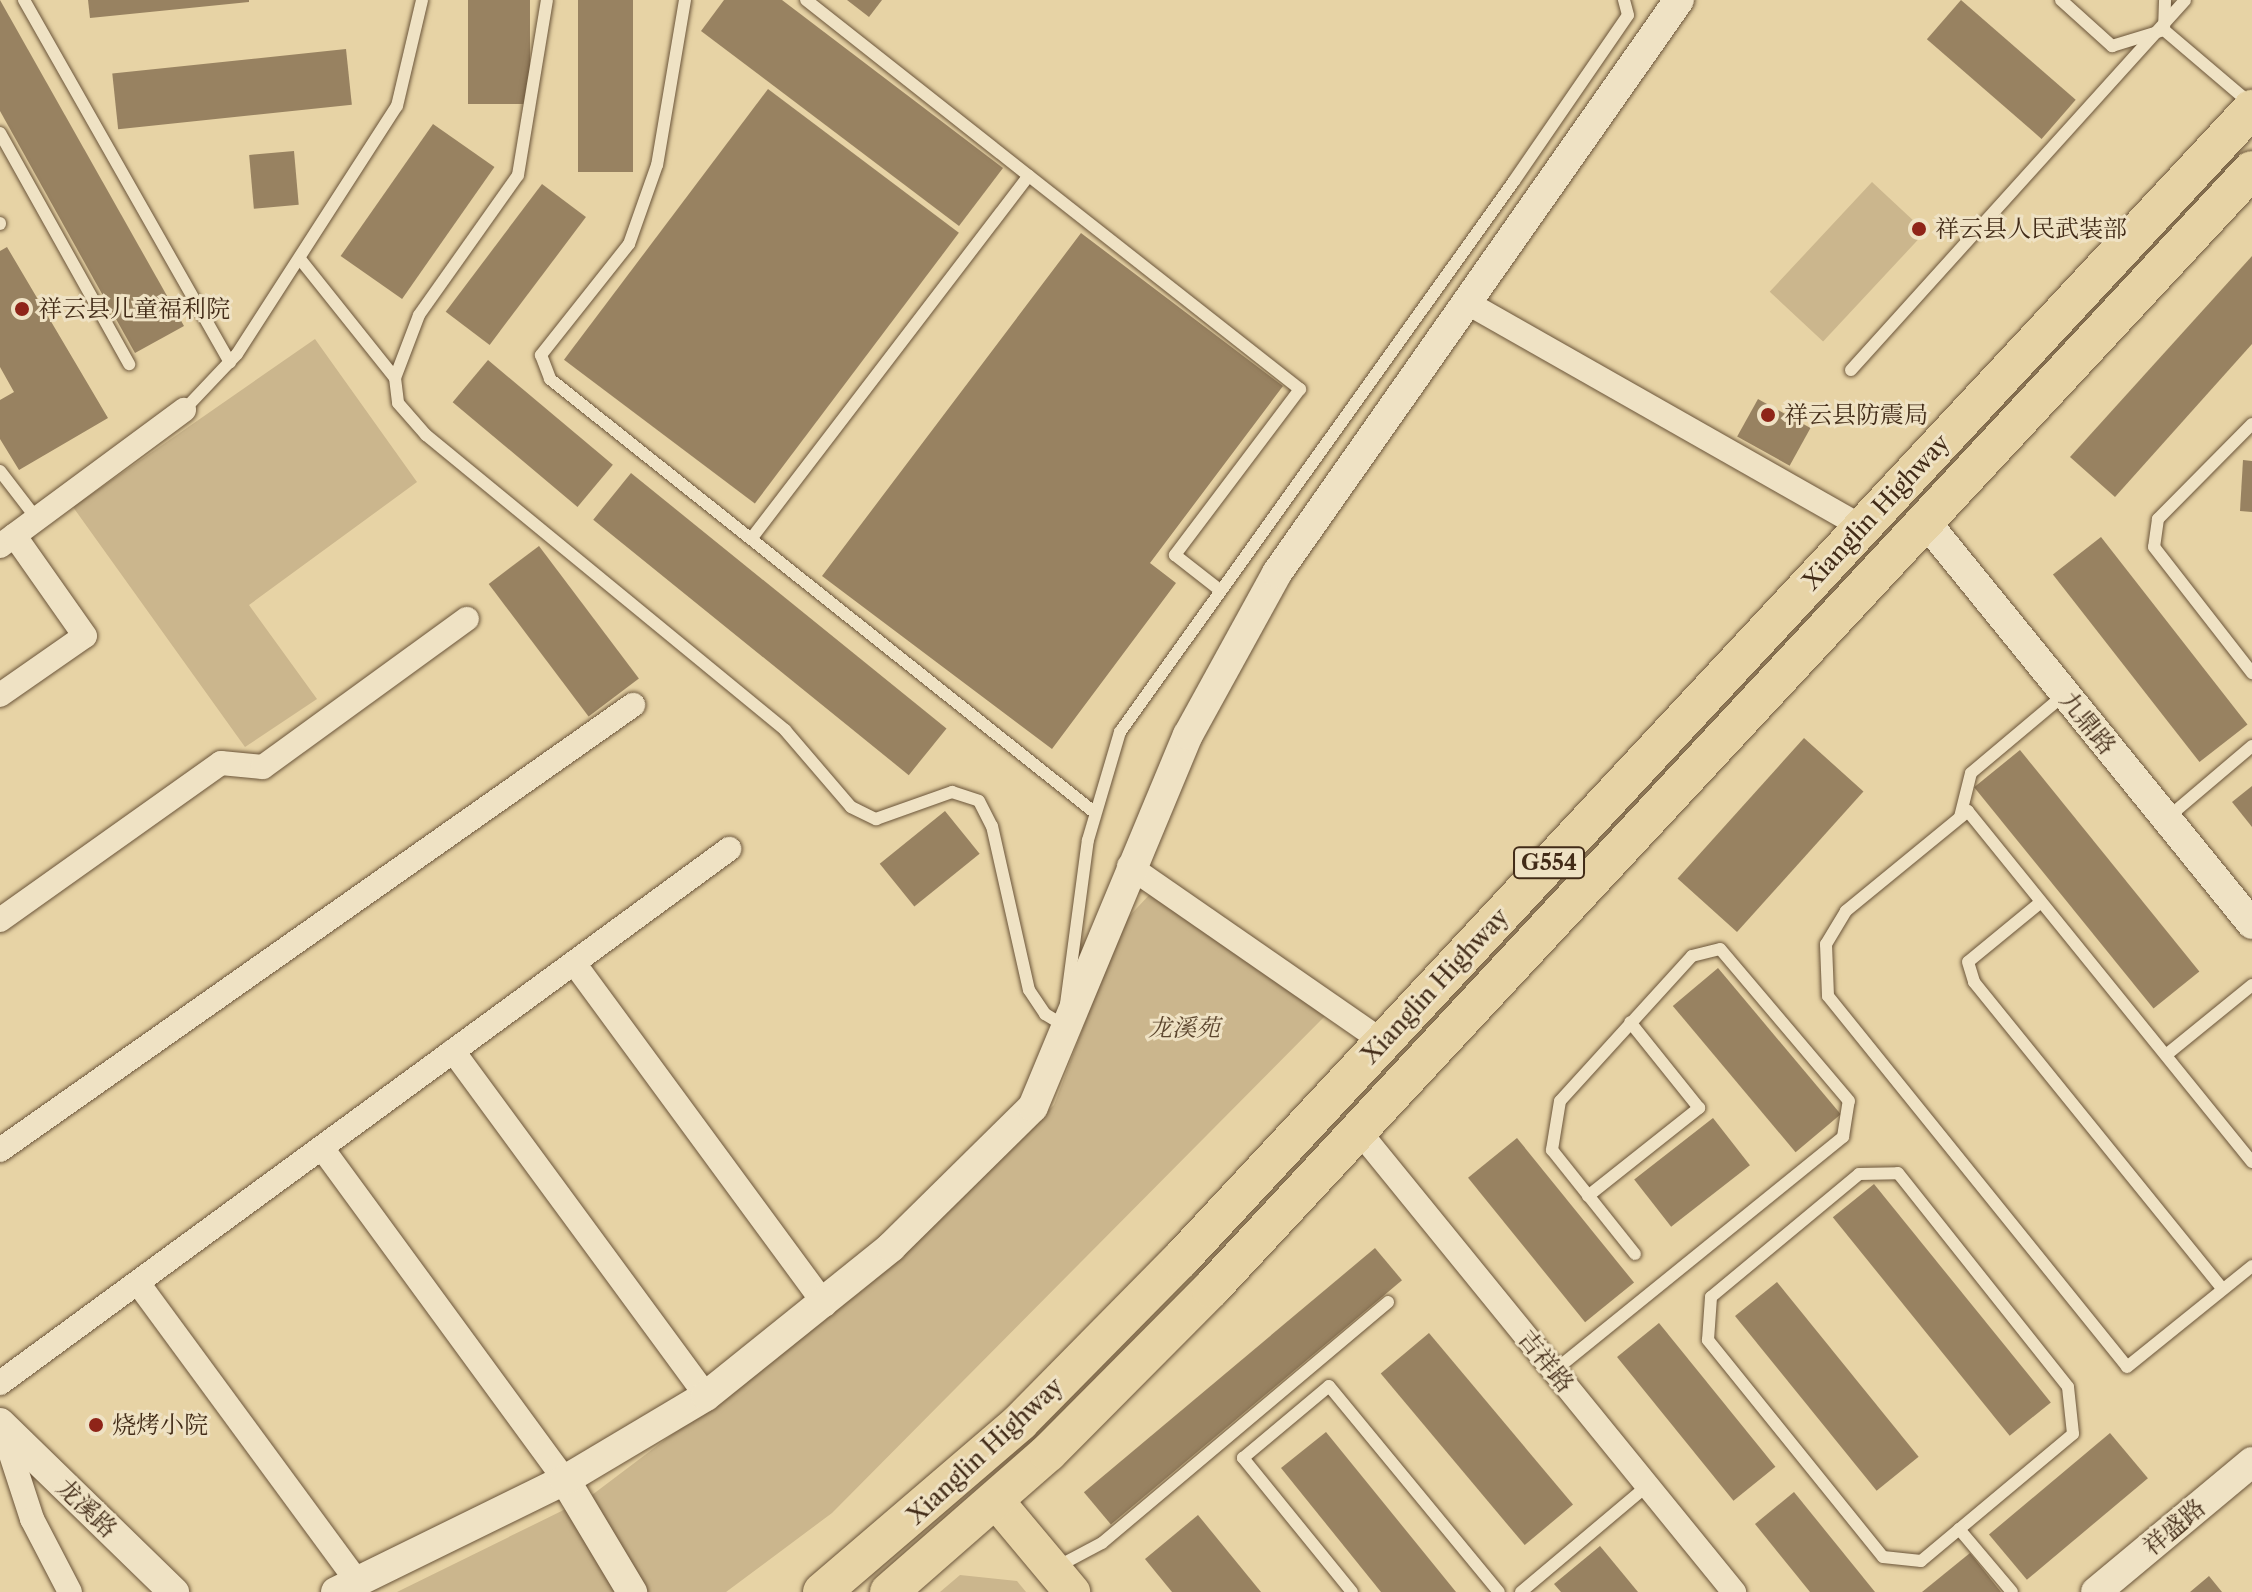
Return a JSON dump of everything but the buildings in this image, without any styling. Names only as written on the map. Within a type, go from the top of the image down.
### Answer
[{"type":"highway","name":"Xianglin Highway","points":[[822,1592],[1052,1391],[1329,1100],[2252,107]]},
{"type":"highway","name":"Xianglin Highway","points":[[889,1592],[996,1501],[1157,1344],[2252,170]]},
{"type":"highway","points":[[1897,490],[1925,521]]},
{"type":"highway","points":[[1329,1100],[1358,1130]]},
{"type":"main road","points":[[996,1501],[1062,1580]]},
{"type":"street","points":[[138,1283],[346,1587],[565,1480],[706,1396],[825,1305],[1025,1117],[1057,1064],[1065,1027],[1129,866],[1194,724],[1277,573],[1679,0]]},
{"type":"street","points":[[1466,302],[1862,527]]},
{"type":"street","points":[[0,695],[85,636],[7,540],[184,410]]},
{"type":"street","name":"九鼎路","points":[[1925,521],[2252,924]]},
{"type":"street","points":[[0,920],[221,763],[263,767],[467,619]]},
{"type":"street","points":[[0,1150],[633,705]]},
{"type":"street","points":[[0,1383],[729,849]]},
{"type":"street","points":[[1129,866],[1383,1042]]},
{"type":"street","points":[[574,963],[825,1305]]},
{"type":"street","points":[[453,1051],[706,1396]]},
{"type":"street","name":"吉祥路","points":[[1358,1130],[1734,1592]]},
{"type":"street","points":[[322,1148],[565,1480],[632,1592]]},
{"type":"street","points":[[1,1424],[32,1519],[70,1592]]},
{"type":"street","name":"龙溪路","points":[[1,1424],[174,1592]]},
{"type":"street","name":"祥盛路","points":[[2096,1592],[2252,1462]]},
{"type":"lane","points":[[24,0],[230,362]]},
{"type":"lane","points":[[184,410],[230,362],[397,106],[422,0]]},
{"type":"lane","points":[[547,0],[518,175],[419,315],[395,378],[398,403],[426,435],[785,730],[851,807],[876,819],[952,792],[979,801],[992,826],[1029,990],[1065,1027]]},
{"type":"lane","points":[[685,0],[657,165],[629,244],[541,355],[550,379],[1094,812]]},
{"type":"lane","points":[[806,0],[1300,389],[1175,555],[1221,591]]},
{"type":"lane","points":[[1065,1027],[1071,927],[1094,812],[1120,732],[1628,15],[1624,0]]},
{"type":"lane","points":[[2061,0],[2112,46],[2164,30]]},
{"type":"lane","points":[[2164,30],[2165,0]]},
{"type":"lane","points":[[1851,370],[2164,30],[2185,0]]},
{"type":"lane","points":[[2164,30],[2252,107]]},
{"type":"lane","points":[[0,133],[129,364]]},
{"type":"lane","points":[[751,539],[1029,176]]},
{"type":"lane","points":[[300,259],[395,378]]},
{"type":"lane","points":[[2252,424],[2158,519],[2154,547],[2252,673]]},
{"type":"lane","points":[[0,471],[37,519]]},
{"type":"lane","points":[[1960,817],[1971,773],[2065,694]]},
{"type":"lane","points":[[2166,819],[2252,746]]},
{"type":"lane","points":[[2252,1162],[1968,811],[1846,911],[1826,944],[1828,996],[2127,1367],[2252,1266]]},
{"type":"lane","points":[[2041,902],[1968,962],[1974,982],[2223,1289]]},
{"type":"lane","points":[[1554,1371],[1843,1137],[1849,1101],[1720,949],[1692,956],[1560,1101],[1552,1150],[1635,1254]]},
{"type":"lane","points":[[2166,1055],[2252,985]]},
{"type":"lane","points":[[1588,1196],[1699,1108],[1630,1022]]},
{"type":"lane","points":[[1898,1173],[2068,1387],[2073,1434],[1959,1529],[1921,1561],[1883,1557],[1708,1340],[1711,1297],[1859,1174],[1898,1173]]},
{"type":"lane","points":[[1062,1580],[1388,1302]]},
{"type":"lane","points":[[1352,1592],[1243,1458],[1329,1386],[1499,1592]]},
{"type":"lane","points":[[1521,1592],[1647,1486]]},
{"type":"lane","points":[[1959,1529],[2012,1592]]},
{"type":"green space","points":[[1872,182],[1925,232],[1823,341],[1770,292]]},
{"type":"green space","points":[[315,339],[417,482],[249,605],[317,699],[245,747],[73,507]]},
{"type":"green space","name":"龙溪苑","points":[[1151,893],[1326,1015],[832,1513],[726,1592],[397,1592],[588,1498],[863,1290],[1054,1105],[1122,924]]},
{"type":"green space","points":[[960,1575],[1017,1581],[1026,1592],[940,1592]]},
{"type":"place","name":"祥云县人民武装部","points":[[1919,229]]},
{"type":"place","name":"祥云县儿童福利院","points":[[22,309]]},
{"type":"place","name":"祥云县防震局","points":[[1768,415]]},
{"type":"place","name":"烧烤小院","points":[[96,1425]]}]
